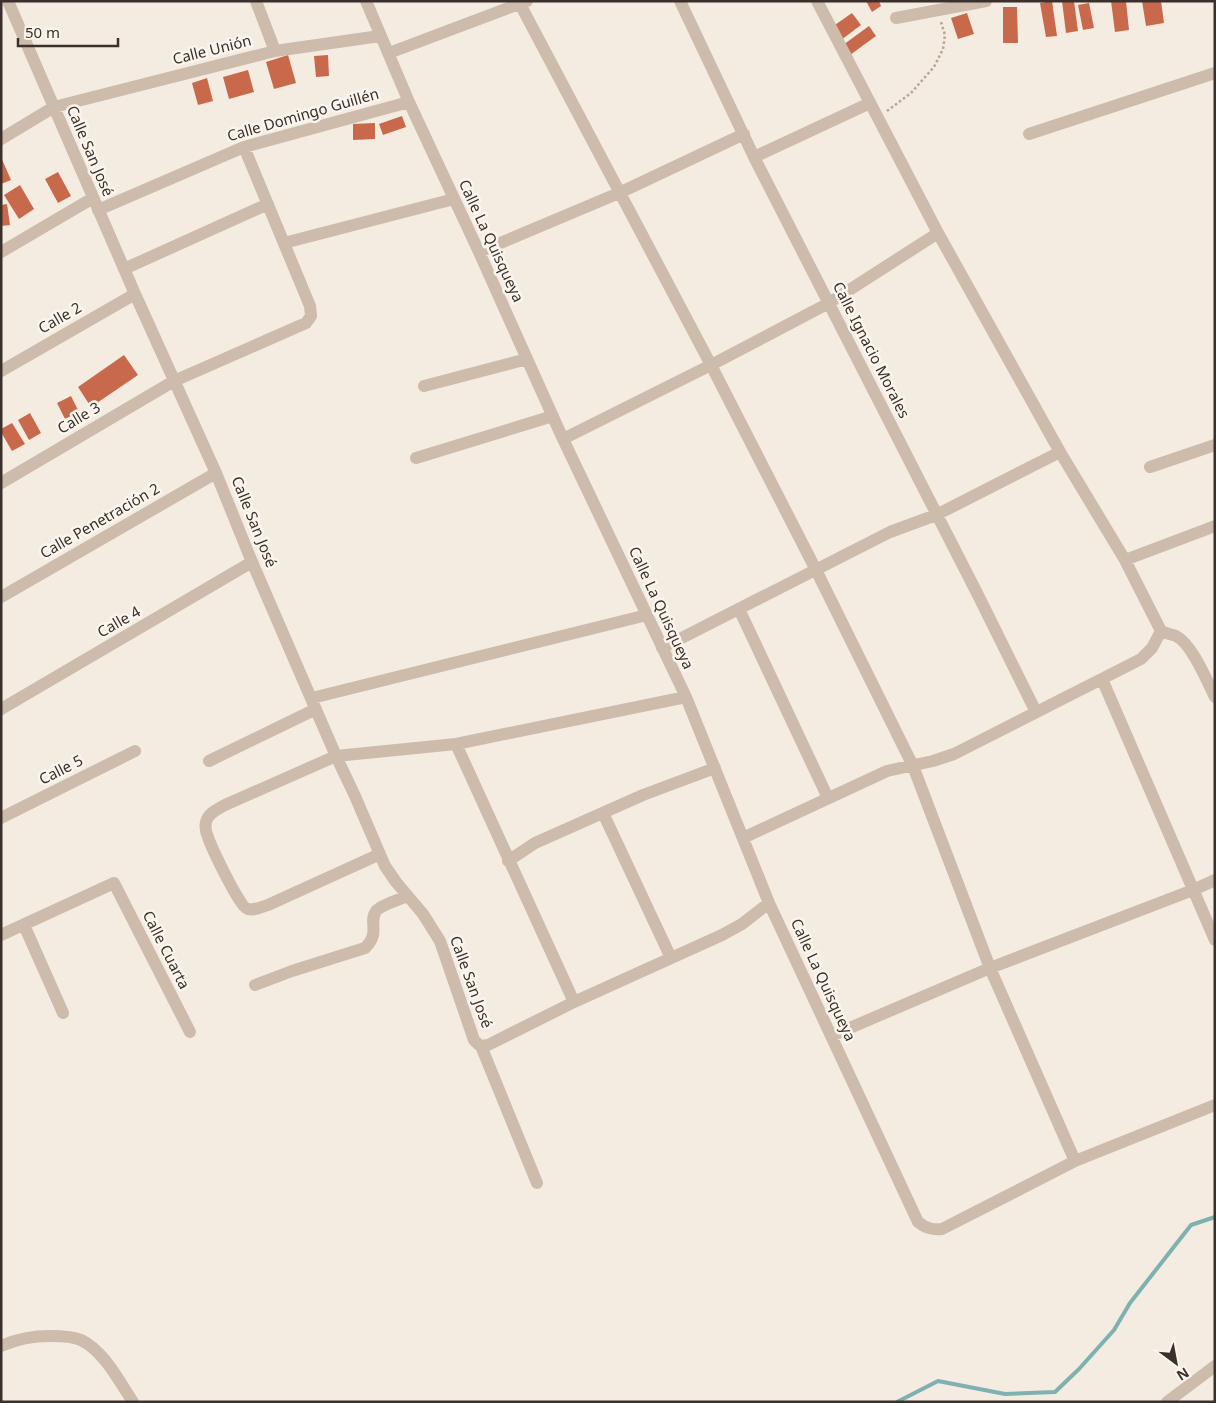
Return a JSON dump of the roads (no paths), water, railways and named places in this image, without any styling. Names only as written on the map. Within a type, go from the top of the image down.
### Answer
[{"type":"street","name":"Calle San José","points":[[8,1],[92,198],[216,473],[252,562],[385,866],[423,914],[440,940],[474,1040],[481,1046],[537,1182]]},
{"type":"street","points":[[256,1],[275,51]]},
{"type":"street","name":"Calle La Quisqueya","points":[[366,1],[409,102],[563,438],[686,698],[769,903],[918,1222],[926,1228],[933,1230],[942,1229],[1075,1162]]},
{"type":"street","name":"Calle Ignacio Morales","points":[[680,1],[754,157],[1036,712]]},
{"type":"street","points":[[817,1],[938,233],[1060,452],[1125,560],[1161,631],[1176,636],[1185,643],[1215,697]]},
{"type":"street","points":[[896,18],[921,7],[937,10],[986,1]]},
{"type":"street","points":[[389,53],[524,3],[620,193],[712,365],[913,766],[990,968],[1075,1162],[1215,1105]]},
{"type":"street","name":"Calle Unión","points":[[1,139],[54,107],[275,51],[380,36]]},
{"type":"street","points":[[1029,134],[1215,73]]},
{"type":"street","name":"Calle Domingo Guillén","points":[[98,210],[244,147],[409,102]]},
{"type":"street","points":[[754,157],[870,103]]},
{"type":"street","points":[[479,252],[620,193],[744,134]]},
{"type":"street","points":[[244,147],[284,243],[454,198]]},
{"type":"street","points":[[1,252],[92,198]]},
{"type":"street","points":[[124,269],[268,204]]},
{"type":"street","points":[[563,438],[712,365],[829,303],[938,233]]},
{"type":"street","name":"Calle 3","points":[[1,483],[174,381],[306,323],[311,316],[310,306],[284,243]]},
{"type":"street","name":"Calle 2","points":[[1,371],[135,294]]},
{"type":"street","points":[[424,386],[527,359]]},
{"type":"street","points":[[416,458],[553,416]]},
{"type":"street","points":[[1150,467],[1215,445]]},
{"type":"street","points":[[662,648],[890,532],[936,515],[1060,452]]},
{"type":"street","name":"Calle Penetración 2","points":[[1,596],[216,473]]},
{"type":"street","points":[[1125,560],[1215,526]]},
{"type":"street","name":"Calle 4","points":[[1,709],[252,562]]},
{"type":"street","points":[[739,609],[828,798]]},
{"type":"street","points":[[210,761],[314,704],[647,615]]},
{"type":"street","points":[[743,838],[887,771],[933,761],[954,754],[1141,659],[1152,648],[1161,631]]},
{"type":"street","points":[[1102,679],[1215,940]]},
{"type":"street","points":[[380,854],[268,905],[251,910],[246,908],[236,896],[208,838],[206,822],[214,811],[336,756],[456,744],[686,698]]},
{"type":"street","points":[[456,744],[574,1002]]},
{"type":"street","name":"Calle 5","points":[[2,815],[135,751]]},
{"type":"street","points":[[508,861],[535,843],[643,795],[715,768]]},
{"type":"street","points":[[603,813],[672,958]]},
{"type":"street","points":[[831,1036],[990,968],[1215,880]]},
{"type":"street","name":"Calle Cuarta","points":[[24,925],[114,883],[190,1032]]},
{"type":"street","points":[[255,985],[365,948],[372,942],[376,911],[380,907],[408,896]]},
{"type":"street","points":[[481,1046],[488,1046],[574,1002],[722,935],[742,924],[769,903]]},
{"type":"street","points":[[1,935],[24,925],[63,1013]]},
{"type":"street","points":[[1,1346],[22,1338],[39,1336],[60,1336],[79,1339],[92,1346],[103,1357],[133,1402]]},
{"type":"street","points":[[1167,1402],[1181,1398],[1215,1366]]},
{"type":"waterway","points":[[897,1402],[938,1381],[1005,1394],[1055,1392],[1079,1369],[1114,1330],[1130,1303],[1191,1225],[1215,1217]]}]
